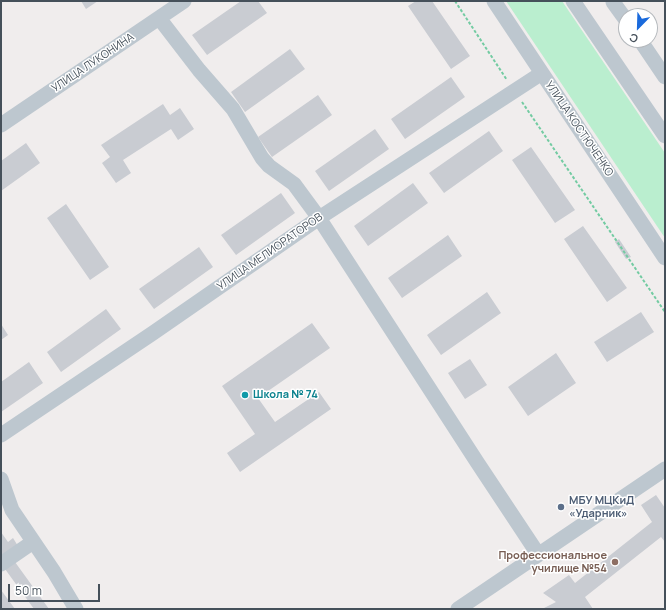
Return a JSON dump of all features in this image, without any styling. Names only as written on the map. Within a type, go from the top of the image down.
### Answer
[{"type":"street","name":"УЛИЦА ЛУКОНИНА","points":[[1,125],[184,1]]},
{"type":"street","name":"УЛИЦА КОСТЮЧЕНКО","points":[[494,1],[665,258]]},
{"type":"street","points":[[573,1],[665,136]]},
{"type":"street","points":[[159,18],[199,70],[233,109],[262,158],[269,166],[294,184],[319,218],[538,554]]},
{"type":"street","points":[[645,48],[665,77]]},
{"type":"street","name":"УЛИЦА МЕЛИОРАТОРОВ","points":[[1,435],[153,333],[319,218],[542,73]]},
{"type":"street","points":[[458,609],[665,469]]},
{"type":"street","points":[[1,479],[12,510],[54,572],[76,609]]},
{"type":"street","points":[[1,564],[33,542]]},
{"type":"path","points":[[455,1],[665,312]]},
{"type":"green space","points":[[506,1],[562,1],[665,153],[665,238]]},
{"type":"building","points":[[81,1],[98,1],[86,9]]},
{"type":"building","points":[[241,1],[258,1],[267,13],[207,55],[192,35]]},
{"type":"building","points":[[416,1],[432,1],[470,56],[451,69],[408,6]]},
{"type":"building","points":[[290,49],[305,69],[245,112],[231,92]]},
{"type":"building","points":[[451,77],[465,97],[405,139],[391,119]]},
{"type":"building","points":[[318,95],[332,115],[272,157],[258,137]]},
{"type":"building","points":[[163,104],[170,115],[180,108],[194,129],[178,140],[171,129],[123,160],[131,173],[116,183],[102,163],[110,157],[101,145]]},
{"type":"building","points":[[375,129],[389,149],[329,191],[315,171]]},
{"type":"building","points":[[489,131],[503,151],[444,193],[429,173]]},
{"type":"building","points":[[26,143],[40,163],[1,191],[1,161]]},
{"type":"building","points":[[531,147],[575,210],[555,223],[512,160]]},
{"type":"building","points":[[413,183],[428,203],[368,246],[354,226]]},
{"type":"building","points":[[281,193],[295,213],[236,255],[221,235]]},
{"type":"building","points":[[66,204],[109,267],[90,280],[47,218]]},
{"type":"building","points":[[583,226],[627,288],[607,302],[564,239]]},
{"type":"building","points":[[448,235],[462,256],[402,298],[388,278]]},
{"type":"building","points":[[619,239],[631,257],[626,259],[615,242]]},
{"type":"building","points":[[199,247],[213,267],[154,309],[139,289]]},
{"type":"building","points":[[487,292],[501,313],[441,355],[427,335]]},
{"type":"building","points":[[106,309],[121,329],[61,372],[47,352]]},
{"type":"building","points":[[641,312],[654,332],[607,362],[594,342]]},
{"type":"building","name":"Школа № 74","points":[[312,323],[330,348],[258,398],[275,422],[319,392],[331,409],[240,472],[227,453],[255,434],[222,386]]},
{"type":"building","points":[[1,324],[8,335],[1,340]]},
{"type":"building","points":[[556,353],[576,383],[528,416],[508,387]]},
{"type":"building","points":[[470,359],[487,385],[465,399],[448,373]]},
{"type":"building","points":[[29,362],[43,383],[1,412],[1,382]]},
{"type":"building","points":[[656,495],[665,508],[665,542],[661,537],[585,597],[593,609],[542,609],[556,602],[543,593],[569,575],[575,583],[652,522],[641,505]]},
{"type":"building","points":[[1,532],[8,542],[13,538],[18,546],[1,558]]},
{"type":"building","points":[[15,562],[49,609],[34,609],[5,569]]},
{"type":"building","points":[[1,590],[15,609],[1,609]]},
{"type":"place","name":"Школа № 74","points":[[245,395]]},
{"type":"place","name":"МБУ МЦКиД «Ударник»","points":[[561,507]]},
{"type":"place","name":"Профессиональное училище №54","points":[[615,562]]}]
